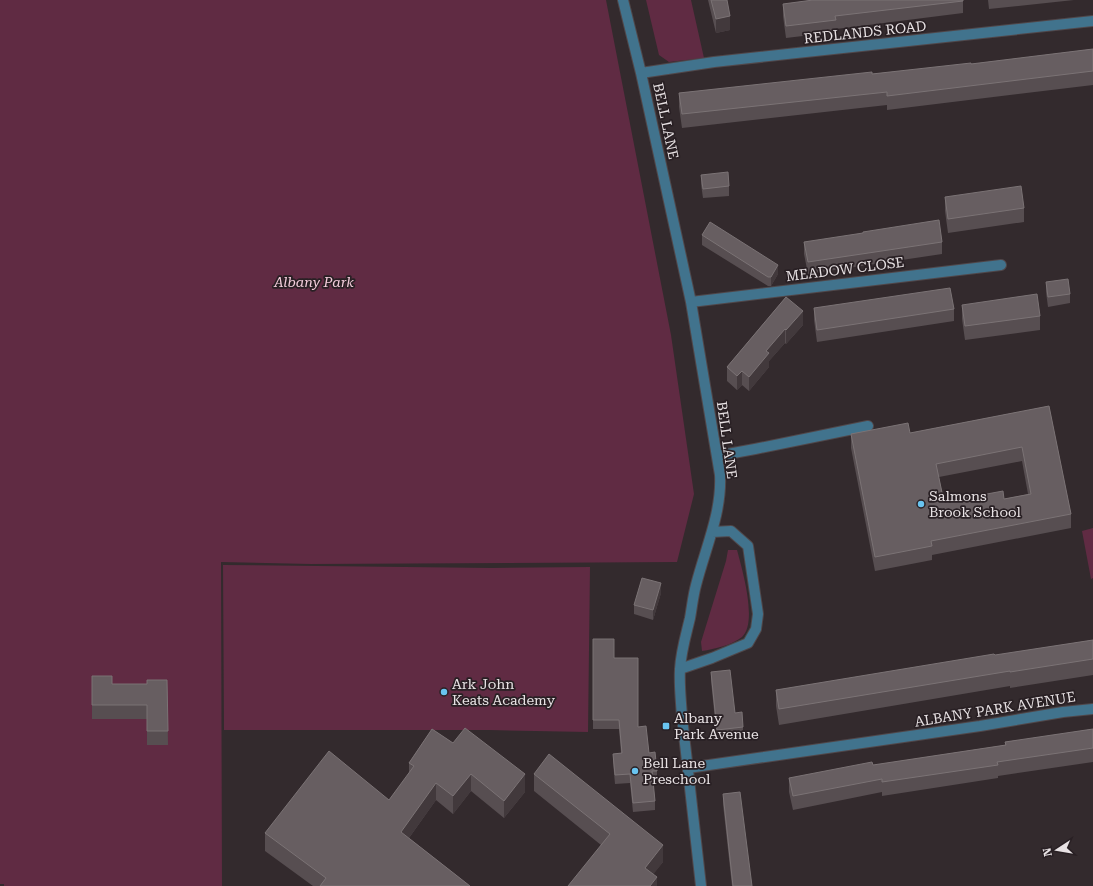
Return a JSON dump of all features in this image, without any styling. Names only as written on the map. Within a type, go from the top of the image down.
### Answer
[{"type":"street","name":"BELL LANE","points":[[623,0],[641,73],[691,302],[717,456],[720,484],[717,513],[696,586],[682,648],[680,669],[680,691],[701,886]]},
{"type":"street","name":"REDLANDS ROAD","points":[[641,73],[714,62],[1093,21]]},
{"type":"street","name":"MEADOW CLOSE","points":[[691,302],[1001,265]]},
{"type":"street","points":[[717,456],[868,426]]},
{"type":"street","points":[[680,669],[748,643],[756,629],[758,614],[748,546],[731,531],[712,532]]},
{"type":"street","name":"ALBANY PARK AVENUE","points":[[688,768],[980,726],[1063,712],[1093,709]]},
{"type":"green space","name":"Albany Park","points":[[0,0],[606,0],[671,335],[694,494],[677,562],[311,564],[221,562],[222,886],[4,886],[4,884],[0,884]]},
{"type":"green space","points":[[646,0],[691,0],[704,58],[669,62],[659,55]]},
{"type":"green space","points":[[1093,528],[1093,578],[1091,579],[1082,531]]},
{"type":"green space","points":[[728,550],[737,550],[745,582],[749,608],[747,630],[742,637],[733,642],[718,648],[702,651],[701,642]]},
{"type":"green space","points":[[223,565],[491,568],[590,567],[588,732],[489,730],[224,730]]},
{"type":"building","points":[[711,0],[727,0],[730,16],[716,19]]},
{"type":"building","points":[[813,0],[963,1],[835,16],[836,20],[786,26],[783,4]]},
{"type":"building","points":[[1093,49],[1093,71],[887,96],[887,92],[682,114],[679,93],[872,72],[872,74],[971,64]]},
{"type":"building","points":[[728,172],[729,186],[703,189],[701,175]]},
{"type":"building","points":[[1021,186],[1024,208],[948,219],[945,197]]},
{"type":"building","points":[[939,220],[942,242],[808,262],[804,242]]},
{"type":"building","points":[[710,222],[778,265],[771,277],[768,277],[702,235]]},
{"type":"building","points":[[1068,279],[1070,294],[1048,297],[1046,282]]},
{"type":"building","points":[[950,288],[954,309],[817,330],[814,308]]},
{"type":"building","points":[[1037,294],[1040,316],[965,326],[962,305]]},
{"type":"building","points":[[786,297],[803,311],[766,351],[769,353],[749,377],[742,371],[737,376],[727,367]]},
{"type":"building","points":[[1049,406],[1071,514],[931,541],[932,546],[875,557],[851,434],[908,423],[910,433]],"holes":[[[1022,447],[1031,494],[1004,499],[1003,491],[944,502],[936,464]]]},
{"type":"building","points":[[642,578],[661,583],[653,610],[634,605]]},
{"type":"building","points":[[593,639],[614,639],[614,658],[638,658],[638,727],[646,726],[649,753],[655,752],[657,771],[652,771],[655,801],[633,803],[630,774],[615,775],[613,754],[622,753],[619,720],[593,720]]},
{"type":"building","points":[[1093,640],[1093,659],[1010,671],[779,709],[776,690],[994,654]]},
{"type":"building","points":[[730,670],[735,713],[742,712],[743,727],[717,730],[711,672]]},
{"type":"building","points":[[92,676],[112,676],[112,684],[147,684],[147,680],[167,680],[168,731],[147,731],[147,705],[92,705]]},
{"type":"building","points":[[465,728],[525,774],[504,801],[471,774],[453,796],[436,783],[401,832],[470,886],[320,886],[326,878],[265,833],[329,751],[389,800],[414,766],[409,763],[432,729],[453,743]]},
{"type":"building","points":[[1093,729],[1093,748],[997,762],[998,765],[882,782],[882,779],[793,796],[789,778],[872,762],[873,765],[1006,745],[1005,742]]},
{"type":"building","points":[[549,754],[663,845],[645,868],[657,877],[650,886],[568,886],[610,834],[534,774]]},
{"type":"building","points":[[740,792],[752,886],[733,886],[723,794]]},
{"type":"place","name":"Salmons Brook School","points":[[921,504]]},
{"type":"place","name":"Ark John Keats Academy","points":[[444,692]]},
{"type":"place","name":"Albany Park Avenue","points":[[666,726]]},
{"type":"place","name":"Bell Lane Preschool","points":[[635,771]]}]
